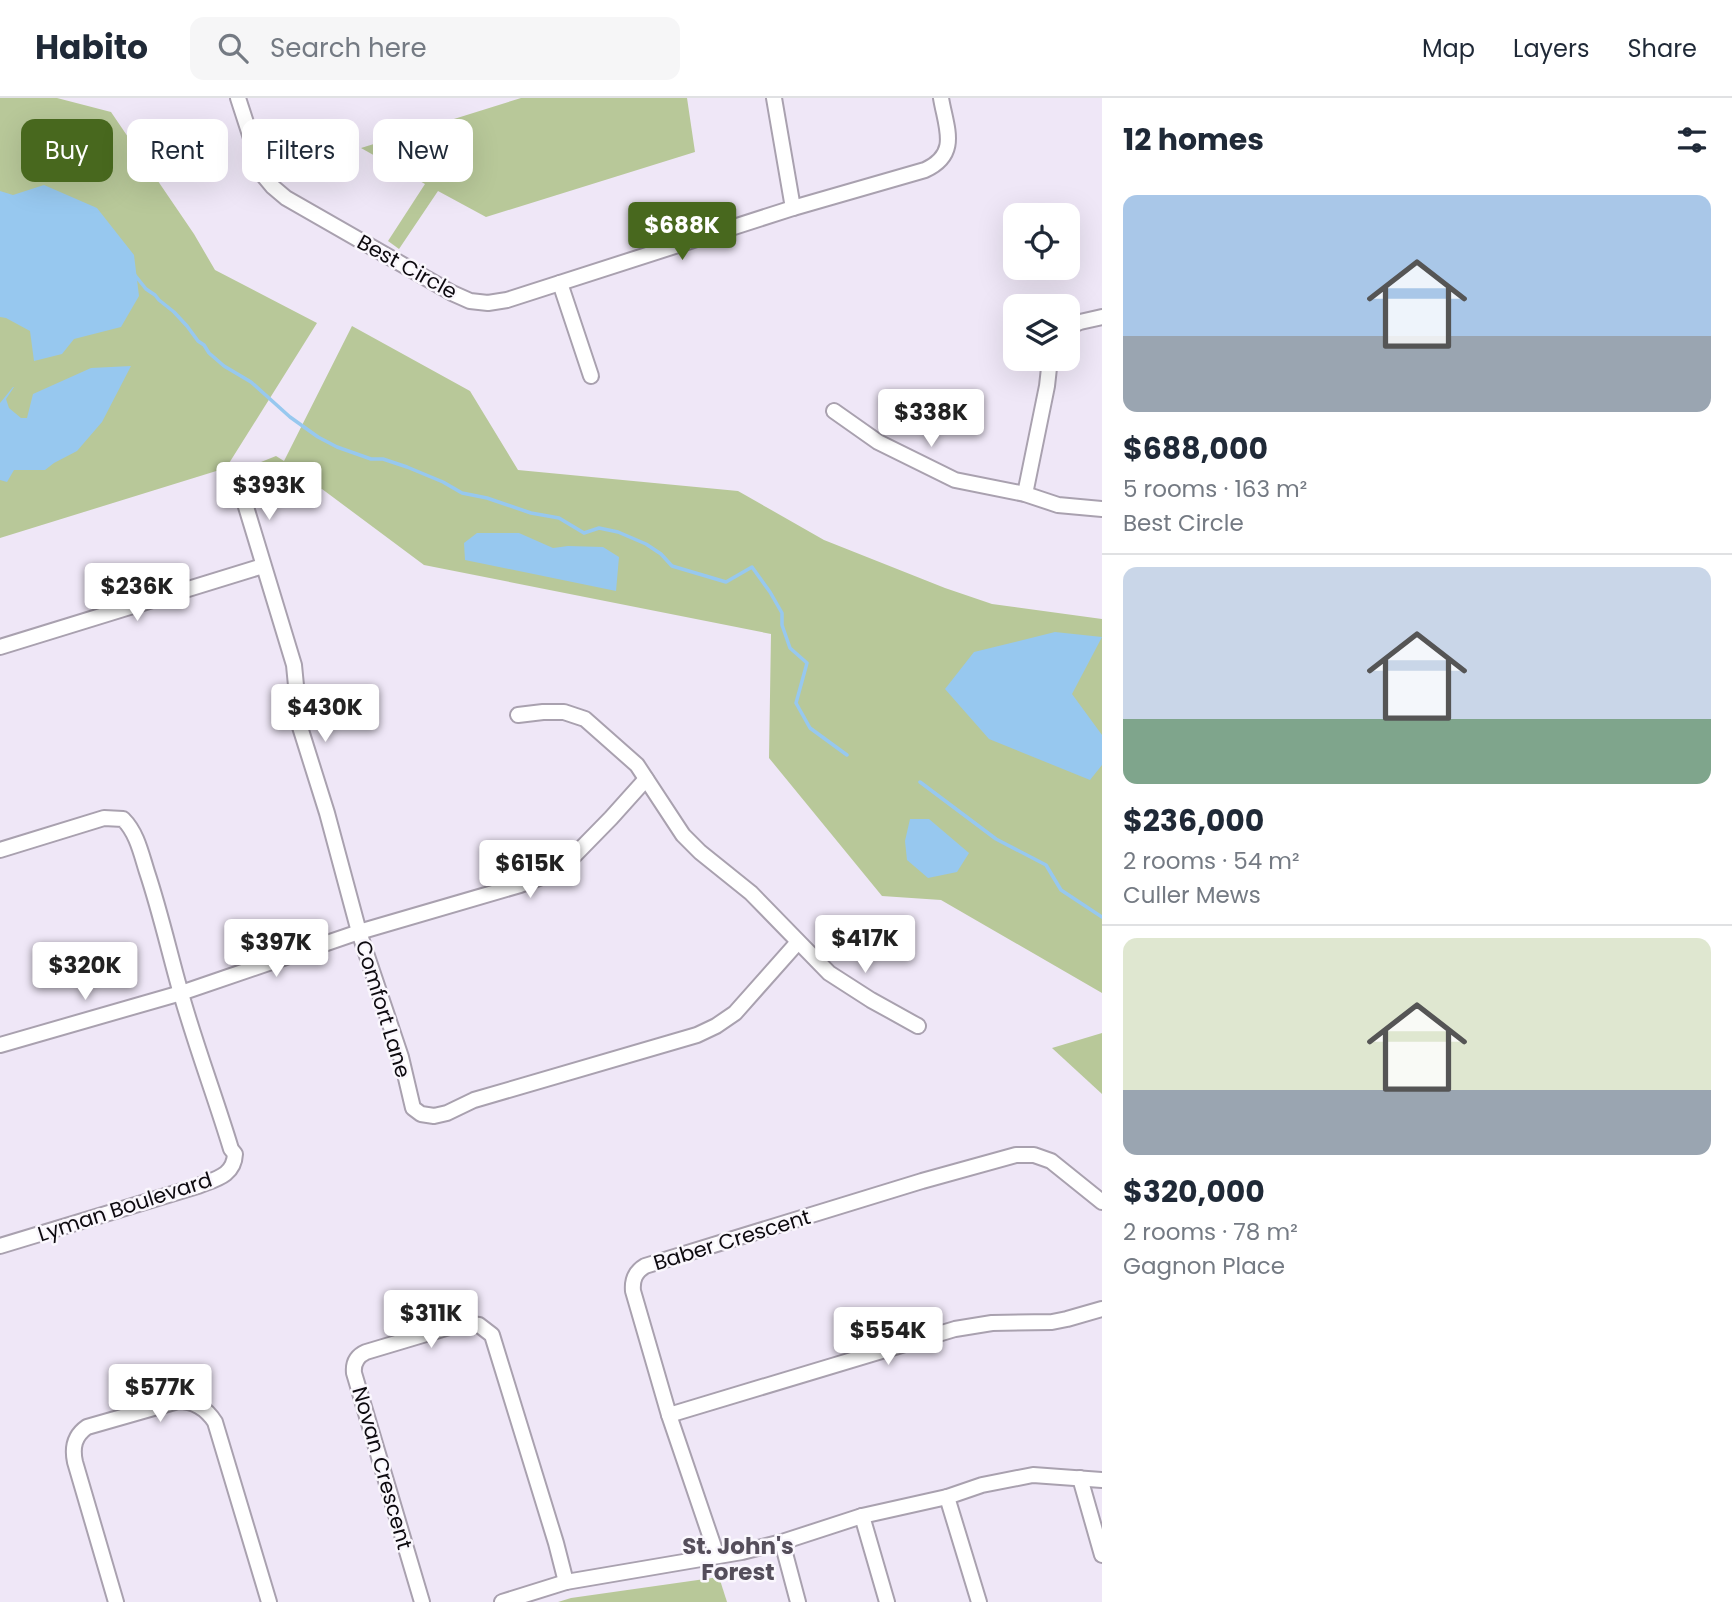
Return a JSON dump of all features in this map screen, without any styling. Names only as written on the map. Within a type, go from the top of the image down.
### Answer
[{"type":"street","points":[[774,98],[793,208]]},
{"type":"street","name":"Best Circle","points":[[244,99],[263,175],[272,187],[325,222],[452,293],[471,301],[488,303],[561,284],[793,208],[925,170],[942,159],[948,146],[941,98]]},
{"type":"street","points":[[561,284],[591,376]]},
{"type":"street","points":[[1080,322],[1102,317]]},
{"type":"street","points":[[1025,494],[1048,371]]},
{"type":"street","points":[[834,411],[878,442],[955,480],[1025,494],[1058,505],[1102,509]]},
{"type":"street","name":"Comfort Lane","points":[[240,487],[294,665],[300,727],[327,813],[359,932],[401,1056],[413,1108],[421,1114],[434,1116],[447,1113],[474,1100],[697,1035],[735,1013],[798,942]]},
{"type":"street","points":[[0,647],[263,566]]},
{"type":"street","points":[[518,715],[564,712],[585,719],[637,765],[683,835],[758,901],[830,973],[918,1026]]},
{"type":"street","points":[[0,1045],[181,993],[359,932],[520,885],[554,871],[565,865],[586,845],[646,779]]},
{"type":"street","points":[[0,850],[104,818],[123,818],[133,830],[138,844],[181,993]]},
{"type":"street","name":"Lyman Boulevard","points":[[0,1246],[198,1186],[225,1175],[233,1166],[235,1154],[231,1149],[181,993]]},
{"type":"street","name":"Baber Crescent","points":[[717,1556],[669,1415],[633,1287],[635,1275],[645,1266],[922,1181],[1020,1154],[1034,1155],[1051,1161],[1102,1202]]},
{"type":"street","points":[[669,1415],[955,1329],[1067,1320],[1102,1309]]},
{"type":"street","name":"Novan Crescent","points":[[422,1602],[354,1366],[364,1352],[463,1323],[479,1325],[492,1335],[566,1582]]},
{"type":"street","points":[[116,1602],[74,1460],[74,1444],[79,1434],[87,1427],[178,1401],[198,1405],[215,1422],[269,1602]]},
{"type":"street","points":[[502,1602],[566,1582],[742,1552],[862,1516],[947,1497],[982,1485],[1033,1475],[1102,1480]]},
{"type":"street","points":[[1080,1478],[1102,1555]]},
{"type":"street","points":[[947,1497],[979,1602]]},
{"type":"street","points":[[862,1516],[887,1602]]},
{"type":"street","points":[[782,1542],[798,1602]]},
{"type":"green space","points":[[0,98],[57,98],[111,112],[127,136],[127,182],[159,182],[215,270],[317,323],[226,468],[0,538]]},
{"type":"green space","points":[[521,98],[687,98],[695,152],[486,217],[438,191],[399,249],[388,241],[425,184],[421,182],[473,182],[473,119],[454,119]]},
{"type":"green space","points":[[373,144],[373,155],[361,148]]},
{"type":"green space","points":[[352,326],[470,391],[518,470],[738,491],[824,540],[945,588],[992,604],[1102,619],[1102,993],[941,900],[882,896],[769,758],[771,634],[424,565],[322,489],[262,509],[252,479],[256,464],[276,456],[284,461]]},
{"type":"green space","points":[[1102,1033],[1102,1094],[1052,1048]]},
{"type":"green space","points":[[719,1577],[727,1602],[558,1602],[571,1598]]},
{"type":"water","points":[[44,185],[97,208],[134,255],[139,296],[121,327],[74,339],[62,354],[34,361],[30,331],[0,317],[0,191],[13,195]]},
{"type":"water","points":[[131,366],[102,422],[77,451],[45,470],[14,470],[7,482],[0,480],[0,403],[13,387],[6,399],[9,408],[21,418],[27,418],[33,394],[91,368]]},
{"type":"water","points":[[477,533],[519,533],[553,548],[603,547],[619,557],[616,591],[465,560],[464,543]]},
{"type":"water","points":[[1055,632],[1102,637],[1072,694],[1102,735],[1102,765],[1090,780],[989,739],[945,689],[974,652]]},
{"type":"water","points":[[910,819],[929,819],[969,853],[957,872],[928,878],[907,860],[905,841]]},
{"type":"waterway","points":[[134,274],[224,366],[251,382],[290,417],[337,447],[371,459],[383,459],[407,467],[462,493],[487,498],[531,513],[559,518],[584,533],[599,528],[618,532],[646,544],[672,566],[726,582],[752,567],[782,613],[782,625],[790,648],[807,663],[796,703],[810,728],[847,755]]},
{"type":"waterway","points":[[920,782],[996,839],[1046,865],[1061,890],[1102,917]]},
{"type":"district","name":"St. John's Forest","points":[[738,1559]]}]
